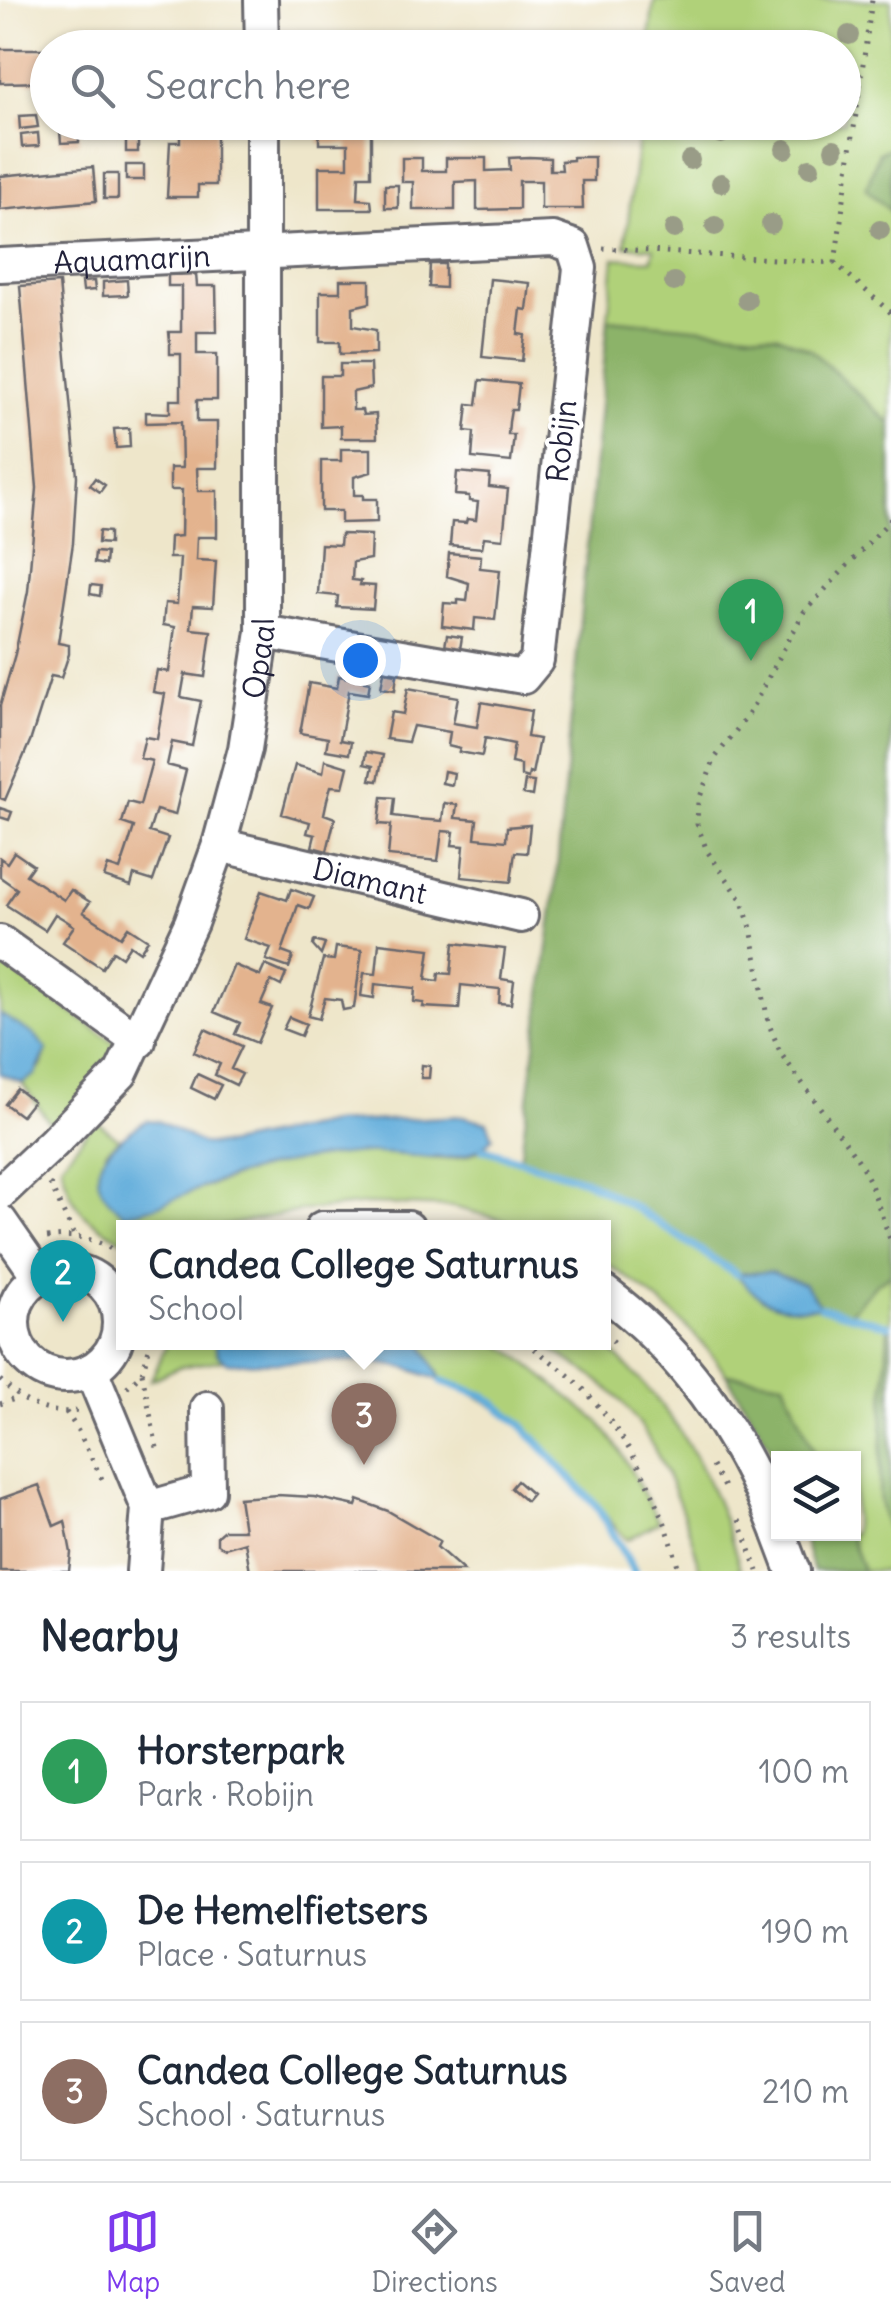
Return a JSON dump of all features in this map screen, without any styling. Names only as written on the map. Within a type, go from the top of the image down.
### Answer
[{"type":"street","points":[[261,0],[262,30]]},
{"type":"street","name":"Opaal","points":[[0,1193],[121,1073],[191,923],[219,845],[245,749],[263,632],[263,140]]},
{"type":"street","points":[[265,251],[553,239],[573,246]]},
{"type":"street","name":"Robijn","points":[[263,632],[523,677],[536,660],[580,268],[573,246]]},
{"type":"street","name":"Aquamarijn","points":[[0,265],[265,251]]},
{"type":"street","name":"Diamant","points":[[219,845],[521,916]]},
{"type":"street","points":[[0,942],[138,1041]]},
{"type":"street","points":[[0,1221],[39,1278]]},
{"type":"street","points":[[116,1294],[88,1275],[72,1270],[55,1271],[39,1278],[24,1291],[14,1309],[10,1354],[51,1374],[72,1376],[91,1370],[107,1356],[116,1340]]},
{"type":"street","points":[[611,1297],[638,1317],[700,1383],[748,1463],[771,1514]]},
{"type":"street","points":[[91,1370],[148,1508],[144,1571]]},
{"type":"street","points":[[148,1508],[208,1491],[207,1408]]},
{"type":"street","points":[[782,1541],[792,1571]]},
{"type":"path","points":[[861,78],[872,0]]},
{"type":"path","points":[[835,264],[852,140]]},
{"type":"path","points":[[573,246],[835,264],[891,313]]},
{"type":"path","points":[[891,518],[804,612],[748,715],[715,758],[698,802],[697,824],[707,851],[740,899],[751,928],[768,1022],[781,1054],[858,1160],[891,1242]]},
{"type":"path","points":[[46,1150],[74,1235]]},
{"type":"path","points":[[18,1250],[42,1238],[74,1235],[92,1239],[116,1252]]},
{"type":"path","points":[[611,1340],[629,1354]]},
{"type":"path","points":[[536,1350],[586,1391],[614,1426],[653,1499],[680,1571]]},
{"type":"path","points":[[0,1380],[18,1398],[0,1404]]},
{"type":"path","points":[[706,1455],[724,1488]]},
{"type":"path","points":[[732,1504],[758,1571]]},
{"type":"green space","points":[[654,0],[891,0],[891,1571],[823,1571],[813,1541],[861,1541],[861,1451],[783,1451],[758,1379],[726,1374],[671,1312],[611,1267],[611,1220],[503,1220],[453,1207],[368,1204],[254,1220],[116,1220],[116,1236],[82,1212],[70,1193],[61,1164],[96,1121],[119,1139],[106,1151],[142,1211],[255,1171],[343,1153],[445,1159],[485,1146],[558,1170],[646,324],[608,319],[614,258],[652,260],[654,248],[625,246],[638,140],[861,140],[861,30],[650,30]]},
{"type":"green space","points":[[891,147],[891,212],[866,189],[879,153]]},
{"type":"green space","points":[[608,319],[778,335],[810,349],[891,424],[891,1274],[876,1284],[849,1314],[821,1307],[804,1284],[770,1272],[736,1274],[585,1180],[520,1160],[554,901]]},
{"type":"green space","points":[[0,962],[115,1043],[116,1059],[54,1129],[22,1083],[41,1067],[47,1050],[0,1014]]},
{"type":"green space","points":[[888,1325],[891,1329],[891,1538],[879,1494]]},
{"type":"green space","points":[[164,1350],[216,1350],[224,1360],[179,1367],[151,1380]]},
{"type":"green space","points":[[426,1350],[508,1350],[518,1356],[599,1422],[619,1449],[659,1522],[627,1540],[521,1427],[471,1393],[442,1381]]},
{"type":"green space","points":[[552,1350],[610,1350],[651,1393],[705,1475],[741,1571],[700,1571],[689,1529],[648,1438],[623,1403]]},
{"type":"green space","points":[[726,1374],[784,1382],[814,1451],[771,1451]]},
{"type":"green space","points":[[804,1541],[852,1541],[863,1571],[813,1571]]},
{"type":"water","points":[[0,1014],[36,1036],[47,1050],[35,1075],[22,1083],[0,1074]]},
{"type":"water","points":[[463,1116],[487,1122],[493,1137],[464,1155],[431,1158],[362,1153],[289,1163],[236,1175],[149,1209],[124,1214],[100,1186],[98,1173],[108,1151],[147,1120],[158,1121],[203,1144],[224,1145],[331,1123]]},
{"type":"water","points":[[770,1272],[804,1284],[821,1307],[773,1304],[736,1274]]},
{"type":"water","points":[[216,1350],[426,1350],[442,1381],[407,1368],[364,1361],[228,1363]]},
{"type":"building","points":[[0,49],[30,49],[30,82],[0,83]]},
{"type":"building","points":[[30,115],[30,128],[20,129],[19,116]]},
{"type":"building","points":[[30,134],[30,140],[39,140],[39,146],[22,147],[21,135]]},
{"type":"building","points":[[126,140],[138,140],[138,152],[126,152]]},
{"type":"building","points":[[216,140],[216,185],[198,185],[198,197],[167,197],[170,142]]},
{"type":"building","points":[[319,140],[371,140],[371,176],[359,176],[358,199],[371,200],[372,209],[319,209],[319,167],[348,167],[348,144],[319,144]]},
{"type":"building","points":[[529,157],[550,158],[550,170],[562,170],[561,161],[594,157],[594,181],[582,181],[583,209],[541,209],[541,181],[519,181],[519,209],[477,210],[477,181],[455,182],[455,210],[413,210],[413,182],[402,182],[402,158],[422,158],[422,171],[446,171],[446,158],[486,158],[486,171],[510,170],[509,158]]},
{"type":"building","points":[[126,165],[144,165],[144,180],[126,180]]},
{"type":"building","points":[[93,167],[96,201],[0,210],[0,176]]},
{"type":"building","points":[[104,174],[118,174],[118,199],[104,199]]},
{"type":"building","points":[[385,185],[398,185],[398,208],[385,208]]},
{"type":"building","points":[[430,264],[445,264],[445,288],[429,287]]},
{"type":"building","points":[[196,274],[197,286],[216,286],[217,332],[197,332],[197,354],[217,354],[217,400],[197,400],[197,422],[217,422],[217,468],[197,468],[198,491],[217,491],[217,537],[197,537],[196,560],[216,561],[213,607],[193,606],[191,629],[211,631],[205,677],[185,674],[181,697],[201,701],[192,746],[172,742],[167,765],[186,770],[175,815],[156,810],[149,832],[168,838],[153,881],[134,875],[131,886],[104,877],[108,866],[120,870],[134,827],[122,823],[128,802],[140,805],[152,761],[140,758],[145,737],[157,739],[165,694],[153,692],[157,670],[169,672],[175,627],[163,625],[165,603],[177,604],[180,558],[169,558],[170,537],[181,536],[182,490],[170,490],[170,468],[182,468],[181,422],[146,423],[146,412],[170,413],[170,400],[181,400],[181,354],[170,354],[169,332],[181,332],[181,286],[168,286],[168,275]]},
{"type":"building","points":[[490,279],[530,283],[527,310],[521,309],[518,334],[525,335],[522,361],[482,357]]},
{"type":"building","points":[[127,280],[128,295],[103,296],[103,282]]},
{"type":"building","points":[[340,280],[370,280],[370,303],[353,307],[353,326],[376,330],[376,353],[340,354],[340,342],[320,342],[320,292],[340,292]]},
{"type":"building","points":[[94,281],[95,290],[83,291],[82,282]]},
{"type":"building","points":[[59,283],[77,476],[73,543],[58,643],[69,645],[69,654],[61,678],[51,676],[31,739],[5,800],[0,798],[0,706],[28,591],[37,488],[20,286]]},
{"type":"building","points":[[340,364],[370,364],[371,388],[353,392],[353,410],[362,410],[363,415],[376,414],[377,438],[341,438],[341,426],[321,427],[321,376],[340,376]]},
{"type":"building","points":[[480,380],[519,384],[516,410],[511,410],[509,422],[508,435],[514,435],[511,462],[472,458],[474,432],[465,431],[468,404],[477,405]]},
{"type":"building","points":[[129,428],[130,447],[116,448],[114,429]]},
{"type":"building","points":[[341,449],[371,449],[371,472],[354,477],[354,495],[377,499],[377,522],[341,523],[341,511],[321,511],[321,461],[341,461]]},
{"type":"building","points":[[457,472],[490,475],[489,487],[508,489],[503,539],[484,537],[482,548],[450,545],[452,522],[476,520],[478,502],[469,501],[469,496],[455,495]]},
{"type":"building","points":[[95,478],[105,485],[100,492],[90,485]]},
{"type":"building","points":[[99,531],[109,532],[109,544],[98,543]]},
{"type":"building","points":[[341,534],[371,535],[370,559],[353,562],[352,580],[375,586],[373,609],[337,607],[338,596],[318,594],[321,544],[340,545]]},
{"type":"building","points":[[95,552],[106,553],[105,565],[94,563]]},
{"type":"building","points":[[449,553],[481,556],[480,568],[500,570],[495,620],[475,618],[474,630],[442,626],[444,603],[467,601],[469,583],[447,576]]},
{"type":"building","points":[[91,585],[101,586],[100,596],[90,594]]},
{"type":"building","points":[[447,635],[462,637],[460,649],[445,646]]},
{"type":"building","points":[[384,672],[397,674],[395,690],[381,688]]},
{"type":"building","points":[[339,676],[370,682],[368,694],[349,691],[340,740],[351,742],[349,754],[326,750],[328,738],[300,733],[309,683],[337,688]]},
{"type":"building","points":[[408,688],[458,697],[453,723],[477,727],[481,702],[531,711],[527,737],[539,739],[532,774],[528,778],[521,776],[521,765],[511,763],[514,744],[485,738],[482,756],[459,752],[460,749],[448,746],[450,732],[413,726],[408,742],[386,739],[391,712],[403,714]]},
{"type":"building","points":[[366,752],[383,755],[378,781],[370,780],[373,766],[364,764]]},
{"type":"building","points":[[325,760],[348,767],[343,787],[331,786],[327,800],[324,814],[335,818],[327,851],[312,847],[315,835],[307,833],[310,822],[282,814],[295,765],[323,773]]},
{"type":"building","points":[[444,771],[454,773],[452,785],[442,783]]},
{"type":"building","points":[[525,781],[534,782],[532,796],[523,794]]},
{"type":"building","points":[[382,797],[395,798],[393,816],[417,819],[442,821],[444,803],[457,805],[455,818],[477,820],[475,838],[506,841],[507,827],[530,825],[527,853],[515,852],[511,882],[461,877],[464,846],[452,845],[454,832],[442,831],[438,861],[388,856],[391,825],[379,824]]},
{"type":"building","points":[[0,808],[12,812],[9,820],[0,817]]},
{"type":"building","points":[[14,852],[33,865],[26,875],[64,900],[71,890],[90,902],[83,912],[121,937],[128,927],[148,940],[140,952],[130,945],[122,957],[113,951],[102,968],[63,942],[74,926],[65,920],[55,914],[45,930],[6,905],[17,889],[0,877],[0,858],[7,863]]},
{"type":"building","points":[[291,889],[314,897],[309,909],[298,905],[282,952],[293,956],[289,968],[266,960],[271,948],[244,939],[261,891],[287,900]]},
{"type":"building","points":[[314,941],[325,944],[321,955],[313,946]]},
{"type":"building","points":[[379,943],[430,949],[426,979],[438,981],[439,973],[451,974],[454,943],[505,949],[501,979],[514,981],[511,1004],[499,1003],[500,989],[461,985],[459,1009],[423,1007],[424,1003],[414,1002],[415,988],[375,984],[374,998],[361,996],[364,973],[376,974]]},
{"type":"building","points":[[336,947],[362,950],[354,1008],[343,1010],[341,1000],[325,998],[319,1019],[308,1016],[323,959],[334,960]]},
{"type":"building","points":[[234,965],[260,976],[265,965],[286,974],[281,986],[271,981],[261,1004],[272,1008],[257,1043],[235,1034],[240,1023],[214,1012]]},
{"type":"building","points":[[289,1017],[306,1024],[301,1036],[283,1029]]},
{"type":"building","points":[[205,1029],[242,1046],[231,1069],[242,1074],[236,1085],[215,1075],[220,1064],[194,1052]]},
{"type":"building","points":[[422,1065],[430,1066],[429,1078],[421,1078]]},
{"type":"building","points":[[197,1074],[221,1085],[214,1099],[191,1088]]},
{"type":"building","points":[[17,1089],[33,1101],[21,1116],[5,1104]]},
{"type":"building","points":[[517,1481],[532,1494],[526,1501],[511,1488]]},
{"type":"building","points":[[39,1485],[54,1526],[65,1521],[71,1553],[69,1571],[0,1571],[0,1499]]},
{"type":"building","points":[[314,1497],[356,1506],[358,1500],[388,1511],[440,1541],[437,1547],[464,1571],[250,1571],[245,1542],[225,1548],[217,1544],[217,1536],[224,1530],[244,1530],[239,1498]]},
{"type":"waterway","points":[[483,1149],[585,1180],[736,1274]]},
{"type":"waterway","points":[[821,1307],[888,1325]]},
{"type":"waterway","points":[[442,1381],[485,1396],[522,1425],[598,1508],[634,1571]]},
{"type":"place","name":"Horsterpark","points":[[751,661]]},
{"type":"place","name":"De Hemelfietsers","points":[[63,1322]]},
{"type":"place","name":"Candea College Saturnus","points":[[364,1465]]}]
